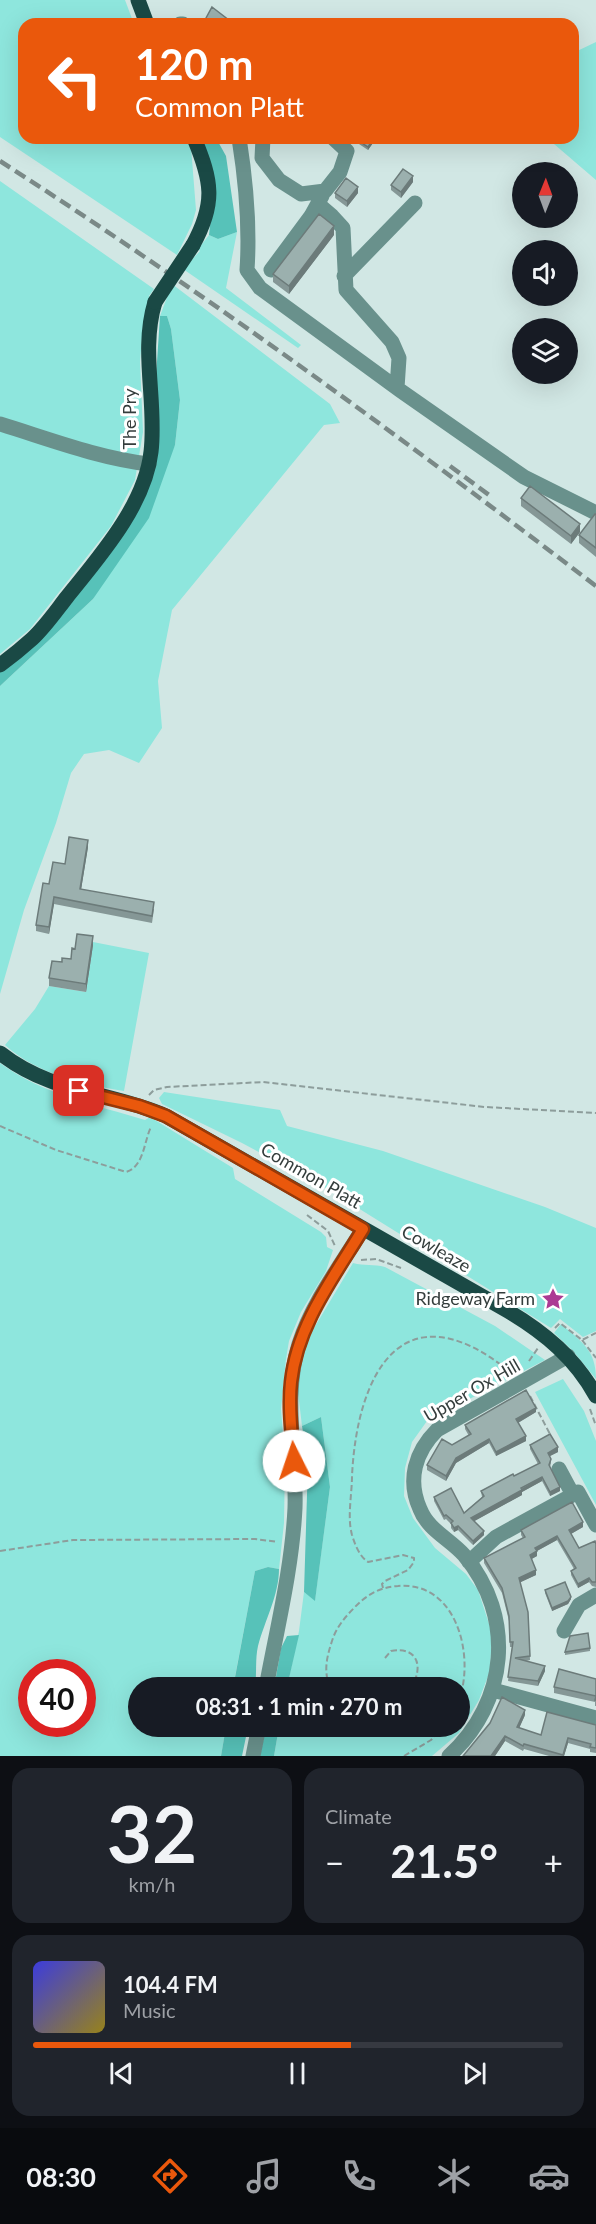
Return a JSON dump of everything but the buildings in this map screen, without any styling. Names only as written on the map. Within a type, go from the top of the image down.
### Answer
[{"type":"main road","points":[[138,0],[145,18]]},
{"type":"main road","name":"The Pry","points":[[0,665],[34,637],[81,580],[142,489],[149,464],[152,438],[149,336],[151,316],[155,302],[193,245],[206,218],[209,189],[204,162],[196,144]]},
{"type":"main road","name":"Common Platt","points":[[0,1053],[19,1066],[62,1086],[158,1112],[363,1229]]},
{"type":"main road","name":"Cowleaze","points":[[363,1229],[526,1322],[548,1337],[563,1360],[582,1373],[592,1400]]},
{"type":"street","points":[[240,144],[247,202],[249,240],[247,270],[260,288],[524,477],[596,513]]},
{"type":"street","points":[[262,144],[262,158],[279,180],[301,194],[321,198],[343,228],[346,290],[392,342],[399,358],[397,388]]},
{"type":"street","points":[[272,270],[340,172],[347,151],[339,144]]},
{"type":"street","points":[[344,276],[415,203]]},
{"type":"street","points":[[0,424],[93,454],[149,464]]},
{"type":"street","name":"Common Platt","points":[[268,1677],[283,1604],[291,1545],[295,1485],[290,1400],[294,1365],[307,1323],[363,1229]]},
{"type":"street","name":"Upper Ox Hill","points":[[449,1756],[472,1731],[493,1690],[499,1652],[495,1616],[486,1592],[469,1562],[450,1541],[435,1529],[420,1510],[414,1481],[418,1456],[427,1440],[437,1430],[563,1360]]},
{"type":"street","points":[[559,1469],[596,1525]]},
{"type":"street","points":[[469,1562],[496,1537],[575,1493]]},
{"type":"street","points":[[564,1631],[579,1605],[596,1595]]},
{"type":"street","points":[[493,1690],[596,1718]]},
{"type":"street","points":[[253,1756],[257,1737]]},
{"type":"path","points":[[139,1106],[154,1090],[167,1087],[227,1082],[262,1082],[464,1105],[596,1113]]},
{"type":"path","points":[[0,1126],[56,1150],[126,1172],[131,1171],[137,1164],[149,1128],[156,1120],[158,1112]]},
{"type":"path","points":[[305,1213],[328,1231],[335,1246],[361,1260],[382,1260],[405,1270]]},
{"type":"path","points":[[383,1588],[382,1584],[385,1581],[408,1570],[414,1558],[403,1555],[368,1562],[363,1559],[351,1534],[353,1454],[362,1404],[381,1365],[395,1350],[410,1342],[426,1338],[463,1343],[480,1350],[523,1383],[555,1443]]},
{"type":"path","points":[[582,1340],[596,1358]]},
{"type":"path","points":[[539,1348],[563,1360]]},
{"type":"path","points":[[592,1400],[596,1426]]},
{"type":"path","points":[[0,1551],[73,1540],[255,1539],[291,1545]]},
{"type":"path","points":[[326,1677],[325,1667],[335,1633],[360,1602],[383,1588],[403,1585],[426,1590],[450,1612],[463,1642],[466,1664],[464,1677]]},
{"type":"path","points":[[385,1658],[391,1651],[400,1649],[412,1654],[417,1660],[418,1672],[416,1677]]},
{"type":"path","points":[[404,1756],[434,1737]]},
{"type":"shaded area","points":[[0,0],[125,0],[132,18],[18,18],[18,144],[189,144],[196,210],[177,255],[0,137]]},
{"type":"shaded area","points":[[596,42],[596,180],[578,165],[578,162],[554,144],[579,144],[579,50]]},
{"type":"shaded area","points":[[201,144],[219,144],[226,156],[237,232],[218,239],[209,235],[214,189]]},
{"type":"shaded area","points":[[0,181],[154,289],[149,296],[152,299],[143,326],[140,362],[143,432],[135,480],[111,526],[30,629],[0,654]]},
{"type":"shaded area","points":[[237,232],[226,288],[301,345],[298,348],[183,269],[200,251],[198,249],[209,235],[218,239]]},
{"type":"shaded area","points":[[172,284],[330,404],[340,423],[324,425],[172,610],[158,681],[162,728],[139,763],[109,750],[84,754],[71,773],[56,823],[24,910],[0,994],[0,686],[93,599],[175,445],[180,400],[171,329],[167,316],[160,316]]},
{"type":"shaded area","points":[[160,316],[167,316],[171,329],[180,400],[175,445],[149,518],[93,599],[0,686],[0,672],[133,517],[156,377]]},
{"type":"shaded area","points":[[93,942],[149,953],[124,1091],[61,1076],[31,1063],[5,1045],[35,1009],[49,986],[86,992]]},
{"type":"shaded area","points":[[0,1063],[33,1083],[70,1098],[145,1120],[150,1117],[233,1168],[235,1179],[321,1232],[326,1237],[327,1247],[333,1250],[326,1271],[301,1312],[289,1341],[281,1409],[285,1461],[284,1523],[279,1569],[268,1567],[255,1571],[235,1677],[128,1677],[128,1737],[224,1737],[221,1756],[0,1756]]},
{"type":"shaded area","points":[[164,1092],[280,1110],[287,1126],[383,1151],[545,1207],[596,1228],[596,1331],[583,1337],[560,1319],[551,1328],[321,1185],[162,1104],[159,1098]]},
{"type":"shaded area","points":[[353,1263],[385,1267],[495,1326],[545,1360],[427,1421],[412,1442],[405,1468],[404,1496],[413,1518],[435,1548],[466,1574],[478,1590],[492,1633],[490,1671],[479,1700],[470,1715],[470,1677],[289,1677],[304,1592],[315,1600],[330,1487],[321,1417],[302,1426],[297,1384],[308,1338]]},
{"type":"shaded area","points":[[561,1324],[586,1347],[593,1361],[596,1379],[573,1351],[554,1333]]},
{"type":"shaded area","points":[[563,1379],[584,1411],[596,1441],[596,1505],[535,1392]]},
{"type":"shaded area","points":[[321,1417],[330,1487],[315,1601],[304,1592],[308,1463],[302,1426]]},
{"type":"shaded area","points":[[268,1567],[279,1569],[274,1598],[258,1646],[256,1677],[235,1677],[255,1571]]},
{"type":"shaded area","points":[[299,1635],[289,1677],[276,1677],[281,1648],[287,1636]]},
{"type":"shaded area","points":[[224,1737],[246,1737],[242,1756],[221,1756]]},
{"type":"shaded area","points":[[264,1737],[277,1737],[274,1756],[260,1756]]},
{"type":"shaded area","points":[[277,1737],[454,1737],[432,1756],[274,1756]]},
{"type":"railway","points":[[0,161],[228,314],[596,586]]},
{"type":"railway","points":[[450,466],[489,495]]},
{"type":"place","name":"Ridgeway Farm","points":[[553,1299]]},
{"type":"route","points":[[79,1091],[139,1106],[166,1116],[363,1229],[317,1305],[299,1344],[290,1383],[294,1461]]}]
